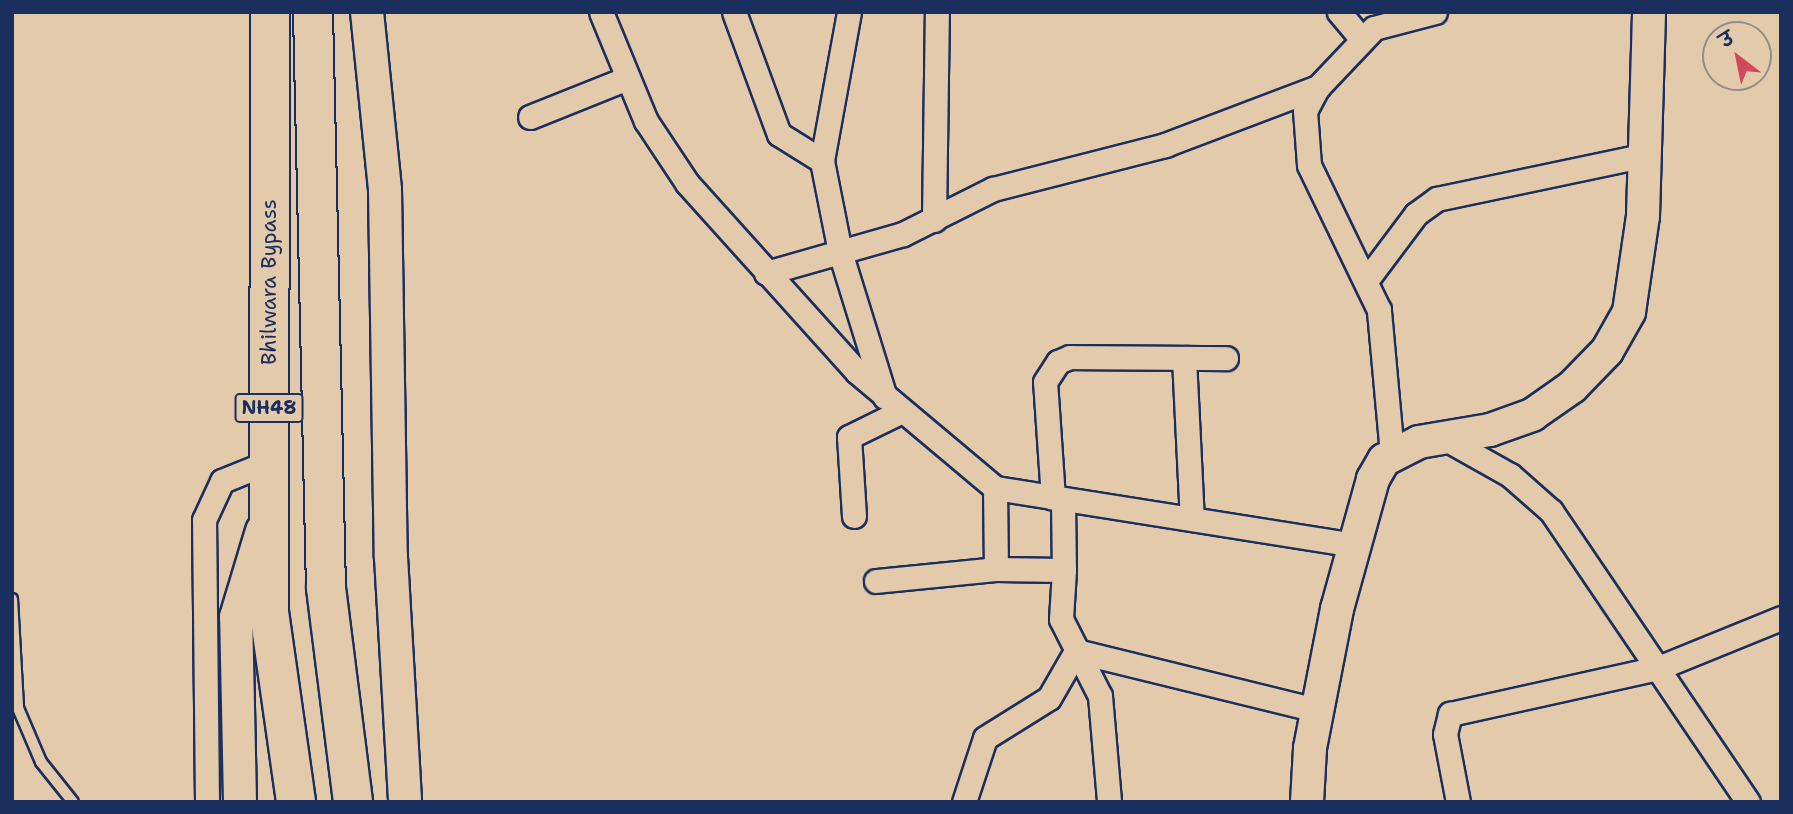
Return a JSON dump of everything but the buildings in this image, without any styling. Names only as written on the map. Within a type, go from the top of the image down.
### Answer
[{"type":"highway","name":"Bhilwara Bypass","points":[[270,12],[269,612],[296,802]]},
{"type":"highway","name":"NH48","points":[[313,12],[326,588],[353,802]]},
{"type":"street","points":[[367,12],[385,190],[391,557],[405,802]]},
{"type":"street","points":[[601,12],[625,79],[687,183],[766,273],[892,405],[995,488],[1354,545]]},
{"type":"street","points":[[734,12],[779,134],[822,162]]},
{"type":"street","points":[[849,12],[822,162],[840,252],[892,405]]},
{"type":"street","points":[[934,220],[937,12]]},
{"type":"street","points":[[1339,12],[1361,38]]},
{"type":"street","points":[[1392,454],[1384,336],[1368,278],[1309,165],[1305,111],[1318,87],[1361,38],[1393,21],[1434,12]]},
{"type":"street","points":[[1307,802],[1316,710],[1354,545],[1373,479],[1392,454],[1532,415],[1572,387],[1607,351],[1629,312],[1639,270],[1649,12]]},
{"type":"street","points":[[530,117],[625,79]]},
{"type":"street","points":[[766,273],[840,252],[934,220],[993,190],[1165,145],[1318,87]]},
{"type":"street","points":[[1368,278],[1416,214],[1437,199],[1645,155]]},
{"type":"street","points":[[1109,802],[1100,696],[1061,619],[1064,570],[1050,371],[1070,357],[1226,358]]},
{"type":"street","points":[[1184,358],[1192,519]]},
{"type":"street","points":[[854,516],[849,437],[892,405]]},
{"type":"street","points":[[1444,438],[1510,475],[1551,511],[1748,802]]},
{"type":"street","points":[[207,802],[204,520],[222,481],[269,462]]},
{"type":"street","points":[[995,488],[996,569]]},
{"type":"street","points":[[240,802],[236,617],[269,507]]},
{"type":"street","points":[[876,582],[996,569],[1064,570]]},
{"type":"street","points":[[1447,802],[1457,801],[1445,734],[1450,714],[1658,668],[1781,618]]},
{"type":"street","points":[[1076,652],[1316,710]]},
{"type":"street","points":[[964,802],[985,738],[1049,698],[1076,652]]},
{"type":"lane","points":[[12,599],[18,708],[41,762],[73,802]]}]
